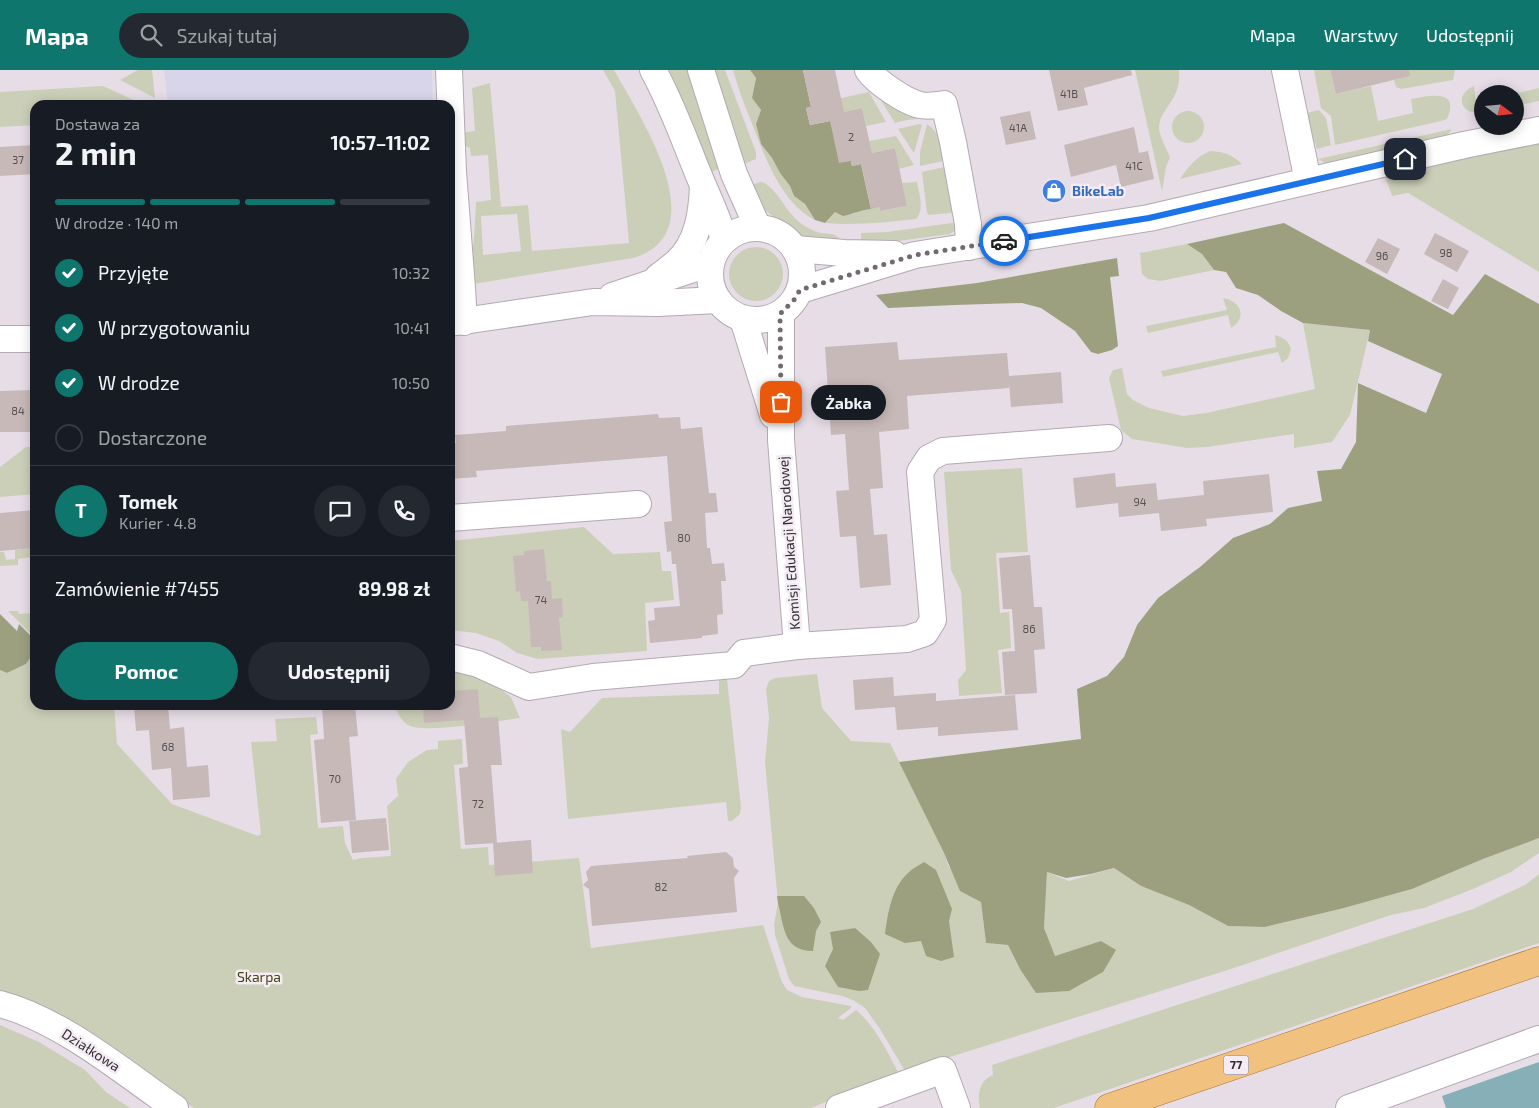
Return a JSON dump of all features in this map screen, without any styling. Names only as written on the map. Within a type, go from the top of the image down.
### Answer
[{"type":"main road","name":"77","points":[[1109,1108],[1539,961]]},
{"type":"street","points":[[449,70],[450,100]]},
{"type":"street","points":[[653,70],[680,126],[715,212],[724,240]]},
{"type":"street","points":[[702,70],[734,174],[758,228]]},
{"type":"street","points":[[868,70],[878,81],[912,103],[922,106],[944,104],[968,224],[969,247]]},
{"type":"street","points":[[1285,70],[1308,181]]},
{"type":"street","points":[[800,290],[915,255],[1149,218],[1539,130]]},
{"type":"street","points":[[652,282],[678,261],[688,249],[700,218],[703,185]]},
{"type":"street","points":[[455,198],[462,288],[457,323],[592,302],[711,263]]},
{"type":"street","points":[[758,228],[771,230],[783,237],[794,249],[801,263],[802,277],[800,290],[794,300],[780,314],[758,321],[743,319],[731,314],[718,300],[712,288],[710,277],[711,263],[716,250],[724,240],[744,229],[758,228]]},
{"type":"street","points":[[794,249],[844,253],[915,255]]},
{"type":"street","points":[[592,302],[658,303],[718,300]]},
{"type":"street","name":"Komisji Edukacji Narodowej","points":[[780,314],[781,440],[797,646]]},
{"type":"street","name":"Komisji Edukacji Narodowej","points":[[743,319],[781,440]]},
{"type":"street","points":[[0,339],[30,339]]},
{"type":"street","points":[[455,659],[478,664],[529,687],[593,677],[734,665],[744,653],[797,646],[908,639],[925,633],[933,620],[920,472],[929,458],[944,451],[1110,438]]},
{"type":"street","points":[[455,518],[638,504]]},
{"type":"street","name":"Działkowa","points":[[0,1004],[27,1013],[63,1032],[175,1108]]},
{"type":"street","points":[[1350,1108],[1539,1039]]},
{"type":"street","points":[[838,1108],[943,1070],[957,1108]]},
{"type":"shaded area","points":[[164,70],[432,70],[433,100],[167,100]]},
{"type":"green space","points":[[138,70],[152,70],[155,98],[120,80]]},
{"type":"green space","points":[[603,70],[614,70],[653,143],[665,172],[671,199],[669,224],[658,245],[633,258],[473,284],[471,256],[476,202],[491,200],[488,155],[471,156],[470,148],[461,144],[459,133],[475,131],[472,88],[490,83],[501,207],[528,205],[532,251],[629,243],[615,91]],"holes":[[[517,214],[521,251],[483,255],[481,216]]]},
{"type":"green space","points":[[669,70],[689,70],[718,169],[712,172],[685,106]]},
{"type":"green space","points":[[714,70],[725,70],[756,152],[756,159],[739,166]]},
{"type":"green space","points":[[733,70],[750,70],[756,78],[752,98],[761,110],[756,124],[761,144],[790,186],[794,196],[805,204],[815,220],[792,202],[775,177],[768,163],[741,96]]},
{"type":"green space","points":[[750,70],[803,70],[811,107],[806,108],[810,125],[830,121],[852,166],[861,164],[871,209],[843,216],[835,212],[825,223],[815,220],[805,204],[794,196],[790,186],[761,144],[756,124],[761,110],[752,98],[756,78]]},
{"type":"green space","points":[[1135,70],[1179,70],[1177,89],[1159,124],[1160,134],[1170,157],[1166,167],[1162,191]]},
{"type":"green space","points":[[1314,70],[1330,70],[1336,94],[1371,86],[1378,121],[1413,113],[1411,99],[1426,96],[1441,96],[1450,102],[1447,119],[1335,145],[1331,116],[1321,108]]},
{"type":"green space","points":[[1399,70],[1455,70],[1453,80],[1401,89],[1396,87],[1394,80],[1401,78]]},
{"type":"green space","points":[[103,86],[134,100],[30,100],[30,125],[0,127],[0,92]]},
{"type":"green space","points":[[1474,86],[1474,112],[1469,111],[1462,104],[1464,94]]},
{"type":"green space","points":[[1539,88],[1539,101],[1524,104],[1524,91]]},
{"type":"green space","points":[[869,92],[886,122],[866,126],[862,108],[840,113],[837,99]]},
{"type":"green space","points":[[877,94],[918,119],[895,123]]},
{"type":"green space","points":[[1319,110],[1326,118],[1331,145],[1317,149],[1315,142],[1309,143],[1303,114]]},
{"type":"green space","points":[[1188,111],[1200,115],[1204,127],[1200,139],[1188,143],[1176,139],[1172,127],[1176,115]]},
{"type":"green space","points":[[927,124],[938,135],[948,160],[920,166],[920,152]]},
{"type":"green space","points":[[922,125],[914,153],[898,129]]},
{"type":"green space","points":[[1452,129],[1447,136],[1327,164],[1318,159]]},
{"type":"green space","points":[[896,136],[914,165],[899,169],[895,148],[872,153],[869,141]]},
{"type":"green space","points":[[1539,140],[1539,272],[1408,193],[1392,196],[1385,176]]},
{"type":"green space","points":[[1210,151],[1228,154],[1242,164],[1180,179],[1193,162]]},
{"type":"green space","points":[[949,166],[959,212],[929,215],[927,213],[922,172]]},
{"type":"green space","points":[[761,182],[771,188],[799,222],[815,231],[837,236],[839,238],[839,245],[804,239],[760,206],[748,186]]},
{"type":"green space","points":[[917,182],[921,206],[916,219],[860,224],[825,223],[835,212],[854,214],[859,210],[880,207],[881,211],[907,206],[902,183]]},
{"type":"green space","points":[[959,222],[956,230],[950,234],[861,246],[861,233],[887,232]]},
{"type":"green space","points":[[1284,223],[1453,315],[1485,274],[1539,304],[1539,838],[1412,889],[1265,927],[1228,926],[1189,905],[1141,886],[1114,868],[1066,878],[1047,872],[1044,928],[1055,956],[1101,941],[1116,950],[1103,972],[1069,991],[1036,993],[1020,969],[1008,945],[986,943],[981,902],[960,891],[944,853],[899,762],[1081,739],[1077,689],[1107,676],[1124,657],[1137,625],[1158,598],[1200,567],[1233,538],[1270,524],[1288,508],[1322,501],[1317,471],[1341,469],[1356,442],[1358,383],[1426,413],[1442,374],[1368,341],[1370,330],[1303,323],[1258,295],[1236,288],[1226,272],[1214,270],[1202,254],[1187,244]]},
{"type":"green space","points":[[1187,244],[1202,254],[1214,270],[1161,281],[1148,279],[1142,274],[1140,253]]},
{"type":"green space","points":[[756,247],[766,249],[775,255],[781,264],[783,274],[781,284],[775,293],[766,299],[756,301],[746,299],[737,293],[731,284],[729,274],[731,264],[737,255],[746,249]]},
{"type":"green space","points":[[1117,258],[1119,276],[1110,277],[1118,346],[1098,354],[1091,352],[1075,331],[1041,308],[1022,303],[888,308],[876,295],[977,283]]},
{"type":"green space","points":[[1223,298],[1234,303],[1240,310],[1239,320],[1231,328],[1228,315],[1148,333],[1146,326],[1227,310]]},
{"type":"green space","points":[[1303,323],[1370,330],[1350,415],[1332,442],[1294,448],[1294,434],[1207,447],[1187,448],[1132,439],[1121,430],[1109,378],[1113,370],[1122,368],[1127,394],[1133,400],[1149,408],[1183,416],[1206,413],[1315,389]]},
{"type":"green space","points":[[1275,335],[1289,343],[1291,349],[1288,358],[1282,363],[1278,352],[1163,377],[1161,371],[1276,347]]},
{"type":"green space","points":[[26,447],[30,447],[30,494],[0,497],[0,467]]},
{"type":"green space","points":[[1022,468],[1028,552],[996,553],[1000,613],[1009,612],[1011,648],[998,650],[1002,693],[959,696],[958,680],[966,670],[961,591],[951,570],[944,472]]},
{"type":"green space","points":[[584,527],[613,554],[660,552],[662,571],[671,571],[674,600],[645,603],[647,651],[538,659],[517,653],[499,641],[476,633],[455,631],[455,540]]},
{"type":"green space","points":[[30,548],[30,557],[18,559],[18,565],[0,566],[0,552],[4,552],[6,560],[15,559],[15,550]]},
{"type":"green space","points":[[8,611],[18,611],[19,614],[30,613],[30,633]]},
{"type":"green space","points":[[0,614],[17,631],[19,624],[30,635],[30,658],[26,664],[7,673],[0,670]]},
{"type":"green space","name":"Skarpa","points":[[30,658],[30,710],[114,710],[117,744],[172,804],[258,836],[261,834],[251,742],[277,741],[275,719],[316,717],[318,734],[310,735],[318,828],[343,826],[345,843],[353,860],[391,856],[387,806],[398,796],[396,779],[408,762],[427,750],[438,749],[438,741],[462,739],[463,764],[454,765],[461,849],[488,847],[489,865],[579,858],[591,948],[763,925],[782,982],[787,990],[802,997],[851,1006],[838,1018],[843,1020],[856,1010],[863,1016],[885,1047],[898,1072],[811,1108],[194,1108],[109,1051],[0,994],[0,670],[7,673],[26,664]]},
{"type":"green space","points":[[455,668],[481,675],[511,697],[520,718],[480,724],[419,728],[410,726],[400,717],[396,710],[455,710]]},
{"type":"green space","points":[[719,672],[723,673],[727,679],[741,807],[740,814],[732,821],[728,821],[726,802],[568,819],[561,729],[570,732],[602,698],[719,694]]},
{"type":"green space","points":[[817,674],[822,708],[851,741],[890,743],[944,853],[949,867],[981,902],[986,943],[1008,945],[1020,969],[1055,957],[1044,928],[1047,872],[1069,881],[1114,868],[1141,886],[1189,905],[1228,926],[1265,927],[1412,889],[1539,838],[1539,853],[1511,872],[1424,908],[1391,915],[1231,969],[905,1071],[865,1008],[853,1000],[842,996],[794,986],[789,979],[775,935],[774,924],[778,903],[765,762],[769,718],[766,689],[769,681],[775,678]]},
{"type":"green space","points":[[924,862],[936,870],[952,909],[949,921],[954,957],[941,961],[926,956],[921,941],[905,943],[885,934],[891,902],[898,886],[908,873]]},
{"type":"green space","points":[[1539,874],[1539,943],[1054,1108],[980,1108],[980,1088],[988,1077],[993,1075],[992,1065],[1473,909],[1525,885]]},
{"type":"green space","points":[[777,896],[804,896],[814,908],[821,922],[816,931],[813,951],[796,947],[786,936]]},
{"type":"green space","points":[[855,928],[871,942],[880,954],[868,990],[859,991],[838,987],[825,966],[833,949],[830,932]]},
{"type":"green space","points":[[0,1025],[39,1042],[85,1070],[106,1092],[130,1108],[0,1108]]},
{"type":"water","points":[[1539,1062],[1539,1108],[1446,1108],[1442,1096]]},
{"type":"building","points":[[803,70],[835,70],[844,112],[862,108],[872,153],[895,148],[907,206],[880,211],[880,207],[871,209],[861,164],[852,166],[851,161],[839,163],[830,121],[810,125],[806,108],[811,107]]},
{"type":"building","points":[[1049,70],[1131,70],[1132,75],[1084,88],[1088,105],[1058,111]]},
{"type":"building","points":[[1330,70],[1409,70],[1410,76],[1336,94]]},
{"type":"building","points":[[1030,111],[1036,139],[1006,145],[1000,117]]},
{"type":"building","points":[[1134,127],[1139,153],[1148,151],[1154,179],[1121,187],[1116,165],[1071,177],[1064,145]]},
{"type":"building","points":[[30,145],[30,174],[0,176],[0,147]]},
{"type":"building","points":[[1435,233],[1469,251],[1457,272],[1424,254]]},
{"type":"building","points":[[1378,238],[1400,249],[1387,274],[1365,262]]},
{"type":"building","points":[[1443,279],[1459,288],[1448,309],[1431,301]]},
{"type":"building","points":[[897,342],[899,360],[1007,353],[1009,376],[1061,372],[1063,403],[1011,407],[1009,383],[1009,388],[907,396],[909,429],[879,432],[883,488],[870,489],[874,535],[887,534],[891,585],[860,588],[856,536],[840,537],[836,491],[849,490],[845,434],[831,435],[825,347]]},
{"type":"building","points":[[30,390],[30,432],[0,432],[0,391]]},
{"type":"building","points":[[658,414],[659,418],[680,417],[681,429],[702,427],[709,493],[716,493],[718,512],[705,513],[707,548],[710,548],[712,564],[724,563],[726,581],[721,581],[723,614],[717,615],[718,634],[702,636],[702,638],[650,643],[648,621],[655,620],[654,608],[680,606],[676,564],[672,564],[671,551],[667,552],[664,522],[672,521],[667,456],[476,471],[477,477],[455,479],[455,435],[506,431],[506,426]]},
{"type":"building","points":[[1115,473],[1116,487],[1156,483],[1158,502],[1158,500],[1204,495],[1203,481],[1269,474],[1273,512],[1206,519],[1207,526],[1161,531],[1159,513],[1119,517],[1118,503],[1076,508],[1073,478]]},
{"type":"building","points":[[30,510],[30,548],[0,551],[0,513]]},
{"type":"building","points":[[544,549],[547,581],[551,581],[552,599],[562,598],[563,617],[559,618],[562,650],[541,651],[541,647],[531,647],[528,601],[521,601],[520,591],[516,592],[513,556],[524,555],[524,551]]},
{"type":"building","points":[[1030,555],[1034,607],[1042,607],[1045,649],[1034,650],[1037,693],[1005,695],[1002,652],[1015,651],[1012,609],[1003,609],[999,558]]},
{"type":"building","points":[[893,677],[894,696],[936,693],[936,701],[1015,695],[1018,730],[938,736],[938,727],[897,730],[895,707],[855,710],[853,680]]},
{"type":"building","points":[[478,689],[480,718],[498,717],[502,765],[491,765],[497,843],[465,845],[459,768],[468,767],[464,720],[424,723],[423,710],[455,710],[455,691]]},
{"type":"building","points":[[134,710],[168,710],[170,729],[184,727],[187,767],[208,765],[210,797],[173,800],[171,768],[152,770],[149,730],[136,731]]},
{"type":"building","points":[[322,710],[355,710],[358,736],[349,737],[356,820],[321,823],[314,740],[324,739]]},
{"type":"building","points":[[386,818],[389,850],[352,853],[349,821]]},
{"type":"building","points":[[531,840],[533,873],[495,876],[493,843]]},
{"type":"building","points":[[726,852],[733,858],[734,867],[739,871],[734,878],[737,912],[592,926],[589,889],[583,885],[588,880],[586,872],[591,866],[688,858],[687,856]]},
{"type":"way so far","points":[[781,402],[780,314],[786,310],[800,290],[915,255],[1004,241]]},
{"type":"place","name":"BikeLab","points":[[1054,191]]},
{"type":"place","name":"Żabka","points":[[781,402]]},
{"type":"route","points":[[1004,241],[1149,218],[1405,159]]}]
